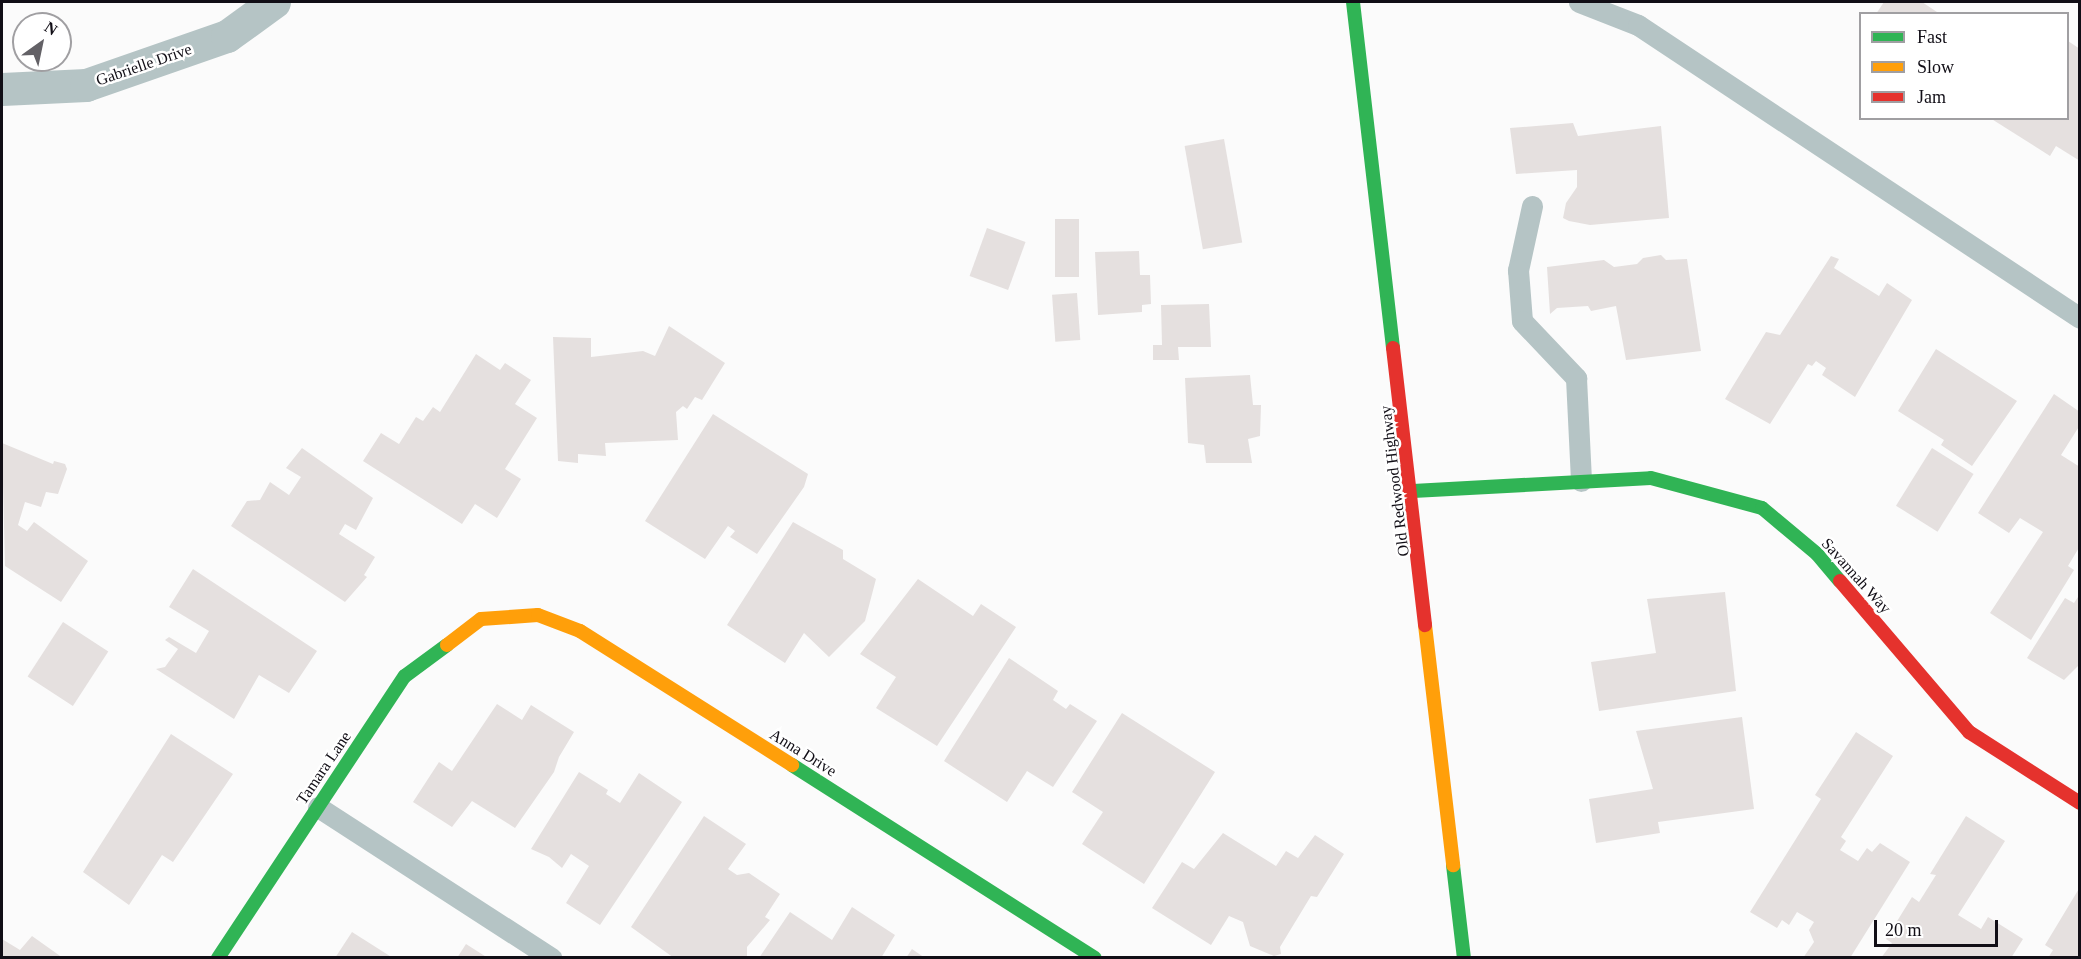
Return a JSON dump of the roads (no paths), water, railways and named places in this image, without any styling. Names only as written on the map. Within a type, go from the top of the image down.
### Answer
[{"type":"street","name":"Gabrielle Drive","points":[[2,89],[86,85],[227,36],[274,2]]},
{"type":"street","name":"Old Redwood Highway","points":[[1353,2],[1413,490],[1464,957]]},
{"type":"street","name":"Savannah Way","points":[[1413,490],[1651,478],[1762,508],[1817,554],[1969,732],[2079,803]]},
{"type":"street","name":"Anna Drive","points":[[481,619],[537,615],[580,631],[1095,957]]},
{"type":"street","name":"Tamara Lane","points":[[218,957],[405,676],[481,619]]},
{"type":"lane","points":[[1579,2],[1638,25],[2079,318]]},
{"type":"lane","points":[[1532,206],[1518,270],[1522,321],[1576,378],[1581,481]]},
{"type":"lane","points":[[318,807],[551,957]]}]
